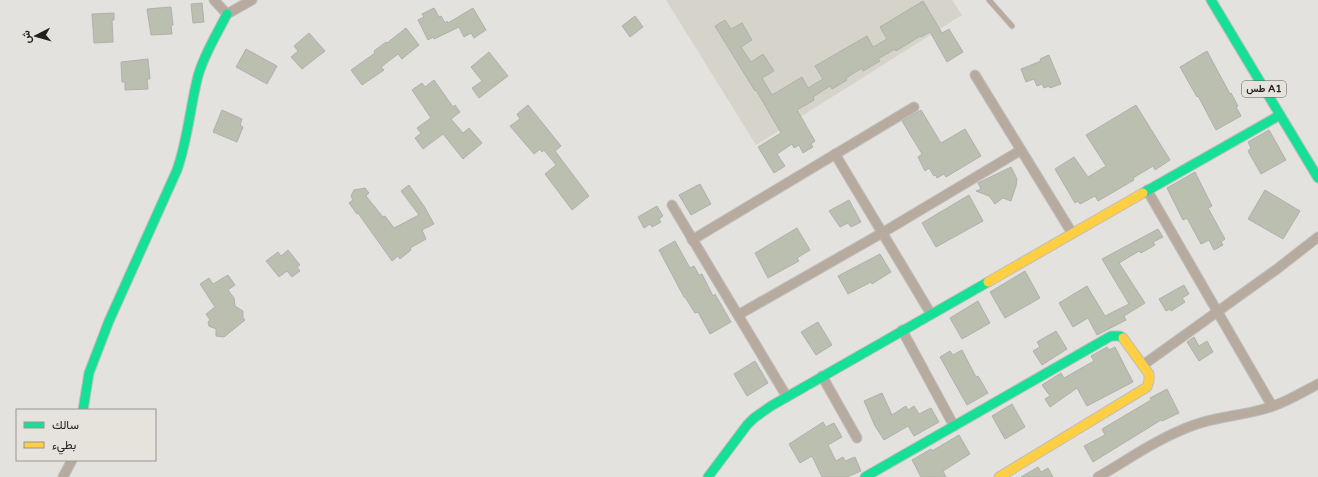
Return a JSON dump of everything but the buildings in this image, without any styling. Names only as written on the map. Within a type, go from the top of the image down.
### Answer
[{"type":"main road","name":"طس A1","points":[[1211,0],[1318,178]]},
{"type":"main road","points":[[83,409],[89,373],[109,321],[177,170],[183,153],[202,64],[227,14]]},
{"type":"main road","points":[[708,477],[741,432],[762,411],[1280,115]]},
{"type":"main road","points":[[865,477],[1111,336],[1120,336],[1123,338],[1143,365],[1149,377],[1148,384],[1144,390],[999,477]]},
{"type":"street","points":[[214,0],[227,14],[252,0]]},
{"type":"street","points":[[976,75],[1072,233]]},
{"type":"street","points":[[692,240],[914,107]]},
{"type":"street","points":[[738,315],[1021,150]]},
{"type":"street","points":[[835,154],[931,314]]},
{"type":"street","points":[[1147,190],[1272,406]]},
{"type":"street","points":[[672,205],[787,397]]},
{"type":"street","points":[[1143,365],[1292,258],[1318,237]]},
{"type":"street","points":[[902,330],[954,426]]},
{"type":"street","points":[[822,376],[857,438]]},
{"type":"street","points":[[1098,477],[1170,436],[1195,424],[1272,406],[1318,384]]},
{"type":"street","points":[[63,477],[71,461]]},
{"type":"lane","points":[[990,0],[1012,26]]},
{"type":"shaded area","points":[[666,0],[952,0],[962,15],[756,145]]},
{"type":"traffic: fast","points":[[1211,0],[1318,178]]},
{"type":"traffic: fast","points":[[83,409],[89,373],[109,321],[177,170],[184,147],[198,76],[207,52],[227,14]]},
{"type":"traffic: fast","points":[[1143,193],[1280,115]]},
{"type":"traffic: fast","points":[[708,477],[747,425],[771,406],[988,282]]},
{"type":"traffic: fast","points":[[865,477],[1111,336],[1120,336],[1123,338]]},
{"type":"traffic: slow","points":[[988,282],[1143,193]]},
{"type":"traffic: slow","points":[[999,477],[1147,387],[1149,374],[1123,338]]}]
